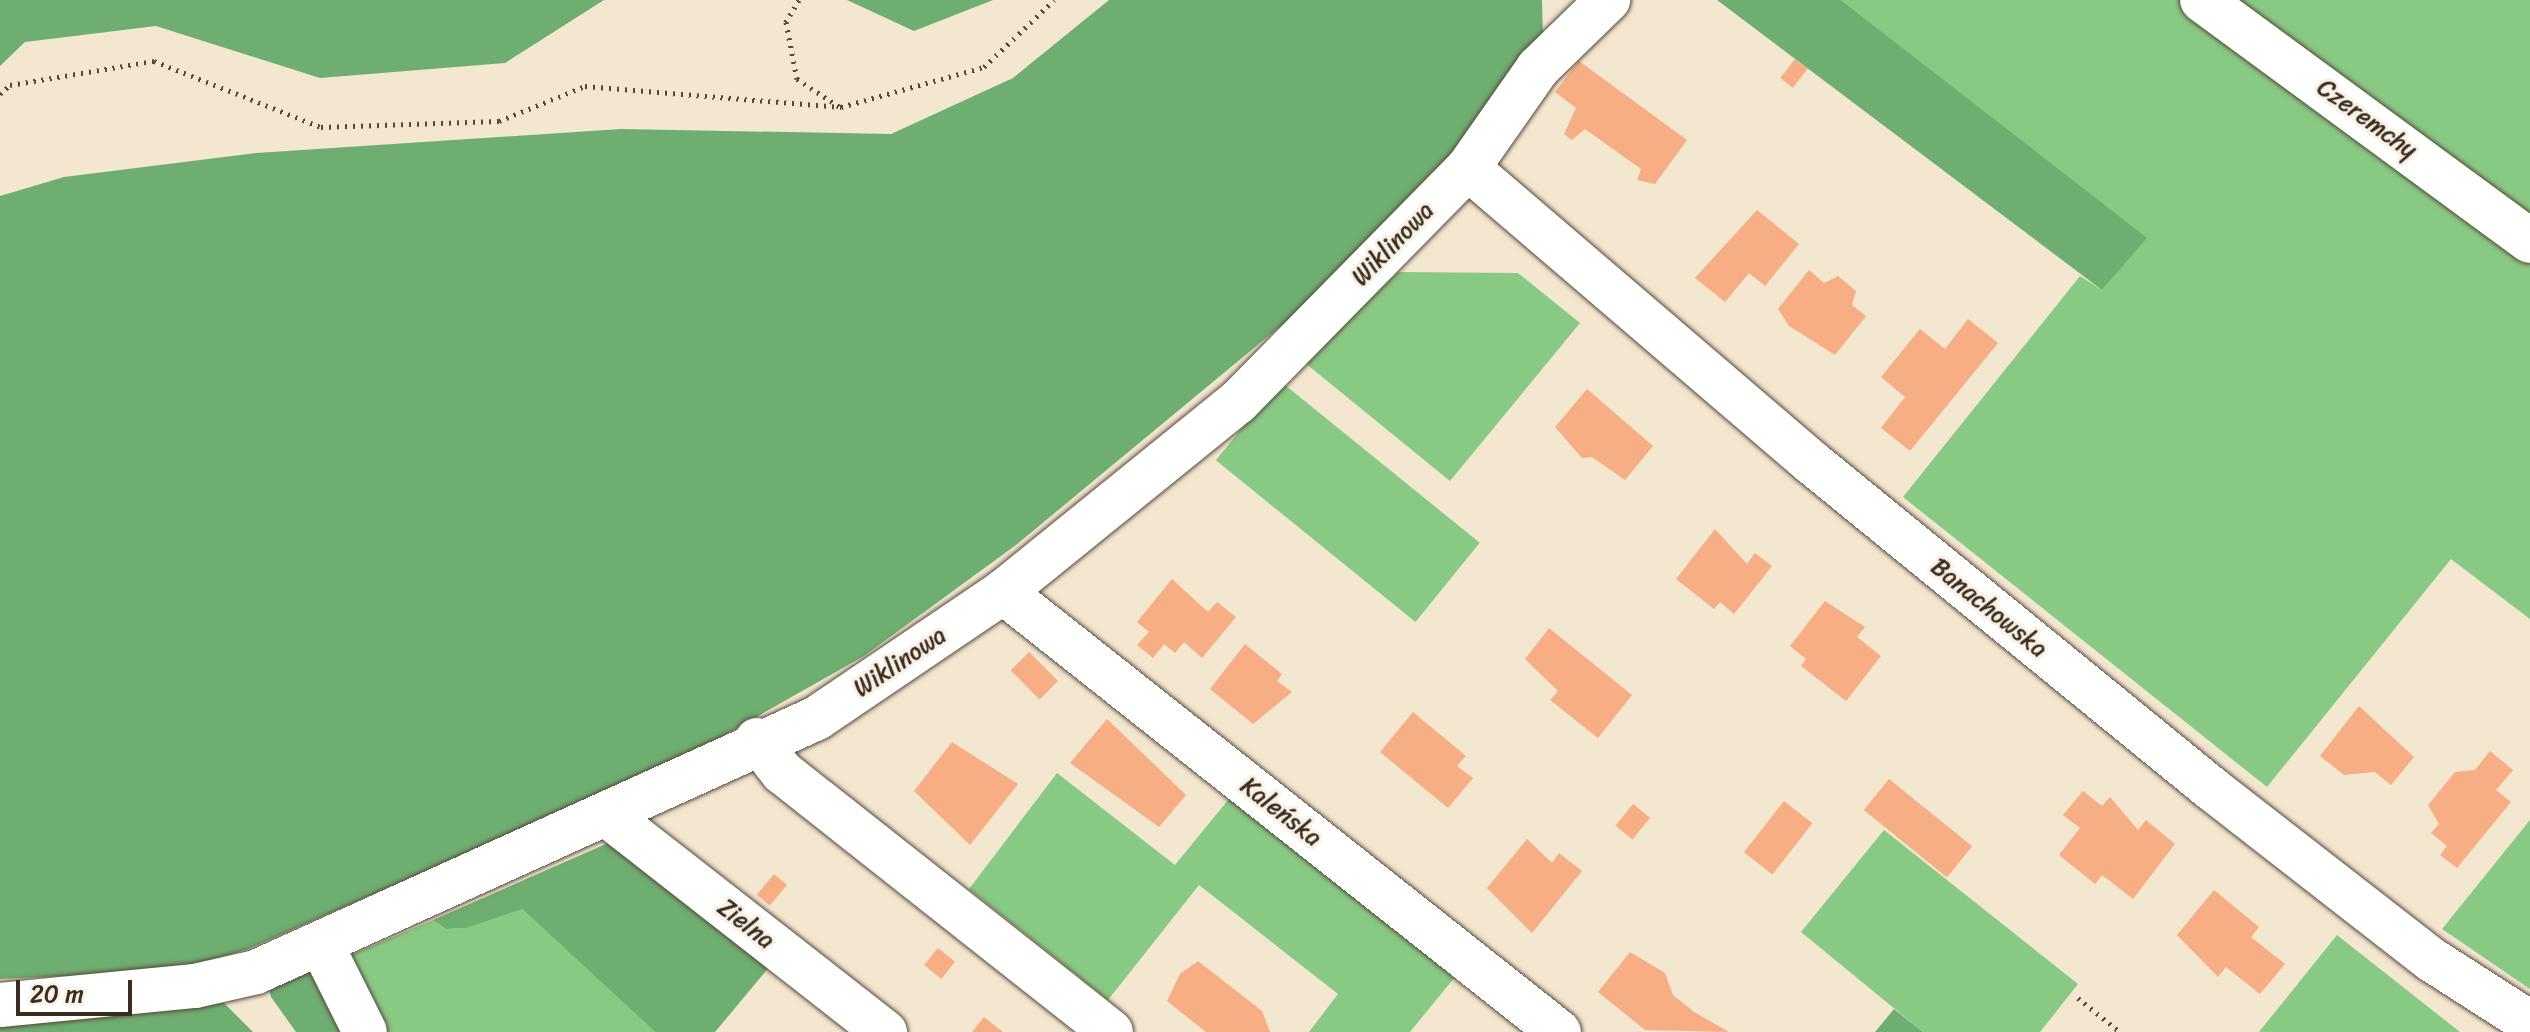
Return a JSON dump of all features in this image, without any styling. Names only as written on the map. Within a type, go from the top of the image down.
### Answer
[{"type":"street","name":"Wiklinowa","points":[[0,1005],[195,986],[256,972],[607,815],[757,740],[817,718],[1003,592],[1238,402],[1468,168],[1538,68],[1608,0]]},
{"type":"street","name":"Czeremchy","points":[[2202,0],[2530,241]]},
{"type":"street","name":"Banachowska","points":[[1468,168],[1811,462],[2200,780],[2432,960],[2530,1023]]},
{"type":"street","name":"Kaleńska","points":[[1003,592],[1559,1032]]},
{"type":"street","points":[[757,740],[782,772],[1111,1032]]},
{"type":"street","name":"Zielna","points":[[607,815],[885,1032]]},
{"type":"street","points":[[321,944],[365,1032]]},
{"type":"path","points":[[799,0],[786,22],[797,79],[841,107]]},
{"type":"path","points":[[0,94],[10,85],[154,61],[321,127],[499,121],[585,86],[841,107],[984,67],[1054,0]]},
{"type":"path","points":[[2078,998],[2120,1032]]},
{"type":"green space","points":[[0,0],[604,0],[505,63],[320,78],[156,26],[25,42],[0,66]]},
{"type":"green space","points":[[847,0],[993,0],[914,31]]},
{"type":"green space","points":[[1109,0],[1542,0],[1543,37],[1470,141],[1301,309],[1016,545],[864,656],[684,758],[248,949],[175,971],[0,979],[0,196],[64,177],[257,153],[621,129],[891,134],[1013,78]]},
{"type":"green space","points":[[1717,0],[1841,0],[2147,238],[2102,290]]},
{"type":"green space","points":[[1841,0],[2530,0],[2530,619],[2451,559],[2267,787],[1903,497],[2080,276],[2102,290],[2146,238]]},
{"type":"green space","points":[[1399,272],[1518,273],[1580,323],[1450,481],[1299,358]]},
{"type":"green space","points":[[1280,381],[1480,543],[1416,622],[1216,460]]},
{"type":"green space","points":[[1057,773],[1175,865],[1233,794],[1459,972],[1410,1032],[1309,1032],[1338,994],[1199,885],[1108,1000],[969,889]]},
{"type":"green space","points":[[2530,820],[2530,989],[2442,929]]},
{"type":"green space","points":[[1884,830],[2078,984],[2040,1032],[1923,1032],[1801,932]]},
{"type":"green space","points":[[615,840],[776,959],[715,1032],[655,1032],[522,909],[466,928],[446,929],[433,920]]},
{"type":"green space","points":[[511,907],[522,909],[655,1032],[387,1032],[367,1012],[344,958],[433,920],[446,929],[466,928]]},
{"type":"green space","points":[[2337,935],[2460,1032],[2259,1032]]},
{"type":"green space","points":[[318,967],[349,1032],[296,1032],[271,997],[268,985]]},
{"type":"green space","points":[[218,997],[253,1032],[0,1032],[0,1024]]},
{"type":"green space","points":[[1894,1009],[1923,1032],[1875,1032]]},
{"type":"building","points":[[1795,59],[1808,69],[1793,88],[1780,78]]},
{"type":"building","points":[[1579,61],[1687,140],[1655,184],[1637,180],[1641,169],[1585,129],[1572,140],[1564,134],[1576,108],[1555,92]]},
{"type":"building","points":[[1757,210],[1799,244],[1765,286],[1749,273],[1725,302],[1695,278]]},
{"type":"building","points":[[1809,270],[1824,283],[1838,276],[1856,291],[1852,305],[1866,316],[1835,355],[1789,326],[1778,309]]},
{"type":"building","points":[[1968,319],[1998,343],[1910,451],[1881,428],[1905,397],[1881,377],[1920,329],[1945,349]]},
{"type":"building","points":[[1587,389],[1653,446],[1625,480],[1592,457],[1582,458],[1555,427]]},
{"type":"building","points":[[1715,529],[1747,564],[1755,553],[1772,566],[1734,614],[1720,602],[1714,609],[1676,579]]},
{"type":"building","points":[[1172,579],[1208,612],[1217,602],[1236,617],[1202,658],[1184,642],[1175,653],[1164,644],[1153,658],[1137,645],[1149,632],[1137,622]]},
{"type":"building","points":[[1825,601],[1865,627],[1857,637],[1881,656],[1846,701],[1801,666],[1806,659],[1790,646]]},
{"type":"building","points":[[1549,628],[1632,695],[1598,738],[1550,700],[1558,691],[1525,659]]},
{"type":"building","points":[[1245,644],[1282,674],[1277,681],[1292,692],[1253,724],[1210,689]]},
{"type":"building","points":[[1029,652],[1058,681],[1040,699],[1011,670]]},
{"type":"building","points":[[2359,706],[2414,757],[2391,785],[2375,772],[2344,775],[2320,756]]},
{"type":"building","points":[[1413,712],[1466,756],[1457,766],[1473,778],[1448,808],[1380,752]]},
{"type":"building","points":[[1107,719],[1186,795],[1159,827],[1070,763]]},
{"type":"building","points":[[952,742],[1018,784],[970,845],[914,791]]},
{"type":"building","points":[[2490,751],[2513,770],[2496,790],[2511,802],[2457,868],[2440,855],[2447,846],[2431,833],[2439,824],[2428,805],[2455,772],[2475,770]]},
{"type":"building","points":[[1889,779],[1972,846],[1947,877],[1864,810]]},
{"type":"building","points":[[2083,791],[2102,806],[2110,797],[2138,830],[2146,820],[2175,844],[2133,899],[2102,875],[2095,884],[2059,855],[2080,828],[2063,815]]},
{"type":"building","points":[[1784,801],[1812,823],[1772,874],[1744,852]]},
{"type":"building","points":[[1633,804],[1650,818],[1632,840],[1615,826]]},
{"type":"building","points":[[1527,839],[1552,863],[1559,853],[1582,871],[1532,933],[1487,888]]},
{"type":"building","points":[[774,874],[787,885],[770,906],[757,895]]},
{"type":"building","points":[[2214,890],[2259,927],[2251,937],[2285,964],[2260,994],[2226,967],[2218,977],[2177,935]]},
{"type":"building","points":[[938,948],[955,962],[941,979],[924,965]]},
{"type":"building","points":[[1630,952],[1665,973],[1673,995],[1694,1012],[1729,1032],[1645,1030],[1598,992]]},
{"type":"building","points":[[1198,961],[1262,1011],[1270,1032],[1206,1032],[1167,1001],[1180,974]]},
{"type":"building","points":[[984,1017],[1003,1032],[972,1032]]}]
